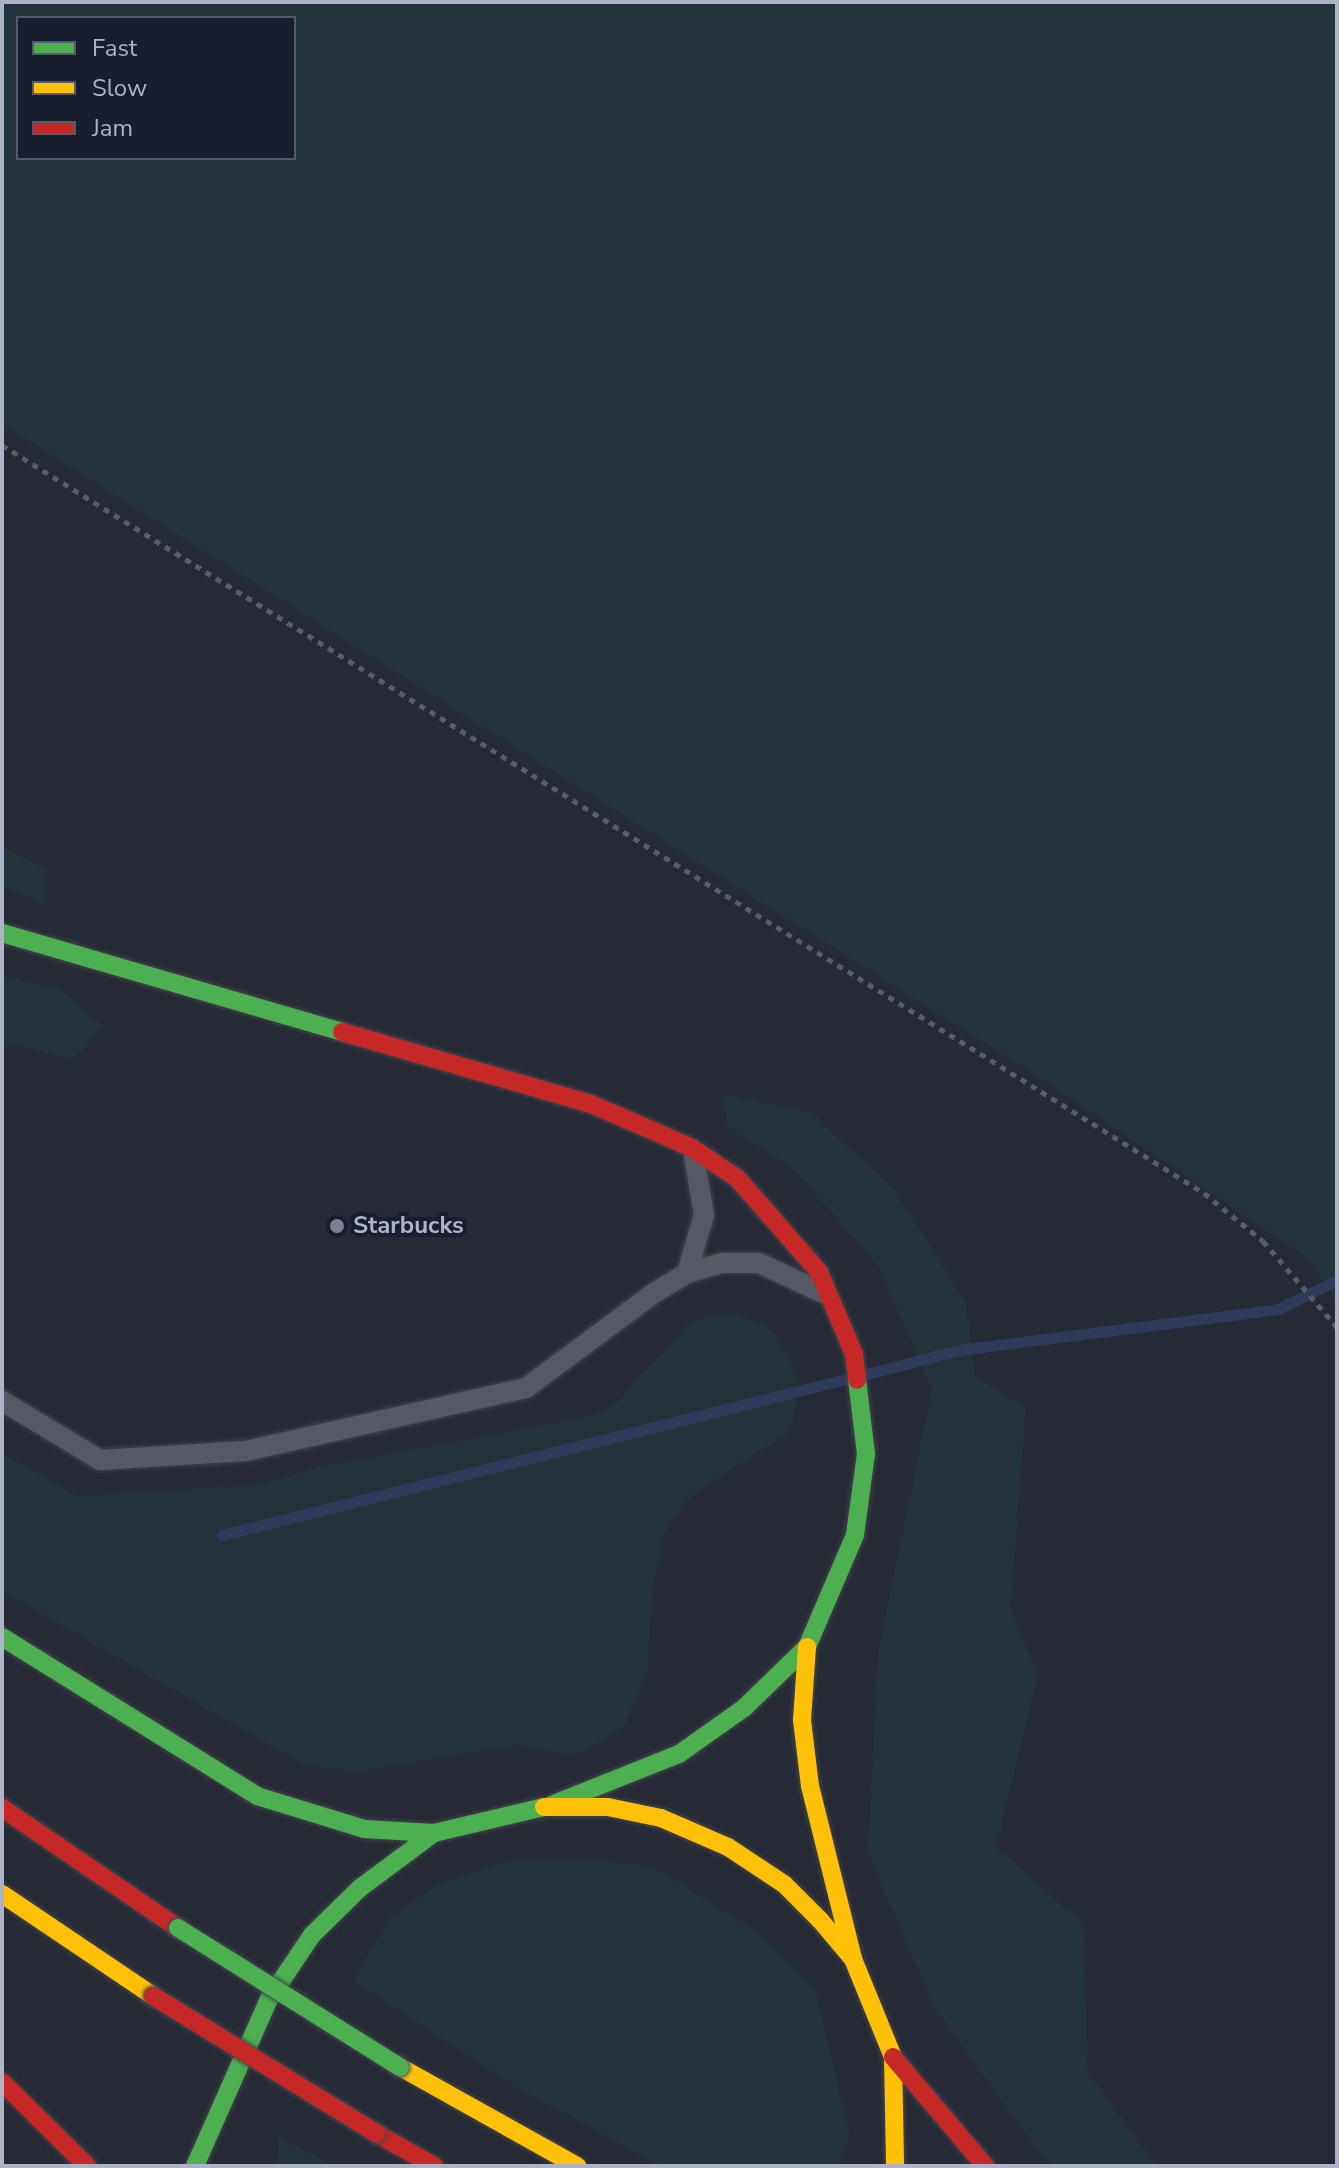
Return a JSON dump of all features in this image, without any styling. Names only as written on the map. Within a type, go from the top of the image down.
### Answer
[{"type":"main road","points":[[2,933],[591,1104],[692,1148],[737,1178],[803,1249],[829,1295],[854,1354],[866,1454],[855,1535],[807,1647],[802,1720],[810,1786],[853,1959],[893,2057],[985,2166]]},
{"type":"main road","points":[[2,1637],[257,1796],[364,1829],[434,1833],[549,1806],[679,1754],[744,1708],[807,1647]]},
{"type":"main road","points":[[549,1806],[608,1807],[661,1818],[728,1847],[784,1884],[853,1959]]},
{"type":"main road","points":[[2,1808],[178,1928],[400,2067],[577,2166]]},
{"type":"main road","points":[[195,2166],[269,1999],[312,1935],[360,1888],[434,1833]]},
{"type":"main road","points":[[2,1894],[153,1996],[434,2166]]},
{"type":"main road","points":[[893,2057],[895,2166]]},
{"type":"main road","points":[[2,2082],[87,2166]]},
{"type":"lane","points":[[687,1273],[704,1215],[692,1148]]},
{"type":"lane","points":[[2,1401],[100,1460],[246,1451],[526,1388],[687,1273],[722,1263],[759,1263],[829,1295]]},
{"type":"path","points":[[2,445],[1204,1193],[1290,1269],[1337,1327]]},
{"type":"shaded area","points":[[2,2],[1337,2],[1337,1303],[1309,1259],[1034,1074],[2,424]]},
{"type":"shaded area","points":[[2,848],[45,869],[45,903],[2,887]]},
{"type":"shaded area","points":[[2,976],[60,989],[102,1026],[74,1059],[2,1042]]},
{"type":"shaded area","points":[[723,1094],[811,1112],[894,1189],[966,1302],[975,1376],[1026,1408],[1010,1609],[1038,1675],[996,1847],[1083,1923],[1088,2073],[1157,2166],[1058,2166],[1041,2156],[935,2008],[868,1853],[878,1652],[932,1388],[878,1266],[793,1168],[728,1127]]},
{"type":"shaded area","points":[[732,1313],[767,1326],[782,1345],[800,1386],[790,1431],[691,1496],[665,1531],[652,1589],[648,1671],[623,1727],[578,1755],[518,1745],[355,1772],[301,1763],[2,1591],[2,1453],[77,1496],[259,1485],[316,1468],[593,1416],[615,1404],[687,1326],[706,1315]]},
{"type":"shaded area","points":[[576,1857],[655,1867],[759,1933],[815,1989],[850,2135],[839,2166],[661,2166],[518,2088],[353,1981],[390,1918],[436,1885],[505,1862]]},
{"type":"shaded area","points":[[279,2138],[334,2166],[277,2166]]},
{"type":"waterway","points":[[867,1374],[959,1350],[1278,1309],[1337,1280]]},
{"type":"waterway","points":[[222,1535],[846,1379]]},
{"type":"traffic: fast","points":[[2,933],[342,1032]]},
{"type":"traffic: fast","points":[[551,1805],[679,1754],[744,1708],[807,1647],[855,1535],[866,1454],[857,1380]]},
{"type":"traffic: fast","points":[[2,1637],[257,1796],[364,1829],[434,1833]]},
{"type":"traffic: fast","points":[[195,2166],[269,1999],[312,1935],[360,1888],[434,1833],[544,1807]]},
{"type":"traffic: fast","points":[[178,1928],[400,2067]]},
{"type":"traffic: slow","points":[[807,1647],[802,1720],[810,1786],[853,1959]]},
{"type":"traffic: slow","points":[[544,1807],[608,1807],[661,1818],[728,1847],[784,1884],[820,1920],[853,1959],[893,2057],[895,2166]]},
{"type":"traffic: slow","points":[[2,1894],[153,1996]]},
{"type":"traffic: slow","points":[[400,2067],[577,2166]]},
{"type":"traffic: jam","points":[[342,1032],[591,1104],[692,1148],[737,1178],[819,1272],[854,1354],[857,1380]]},
{"type":"traffic: jam","points":[[2,1808],[178,1928]]},
{"type":"traffic: jam","points":[[153,1996],[376,2133]]},
{"type":"traffic: jam","points":[[893,2057],[985,2166]]},
{"type":"traffic: jam","points":[[2,2082],[87,2166]]},
{"type":"traffic: jam","points":[[376,2133],[434,2166]]},
{"type":"place","name":"Starbucks","points":[[337,1226]]}]
